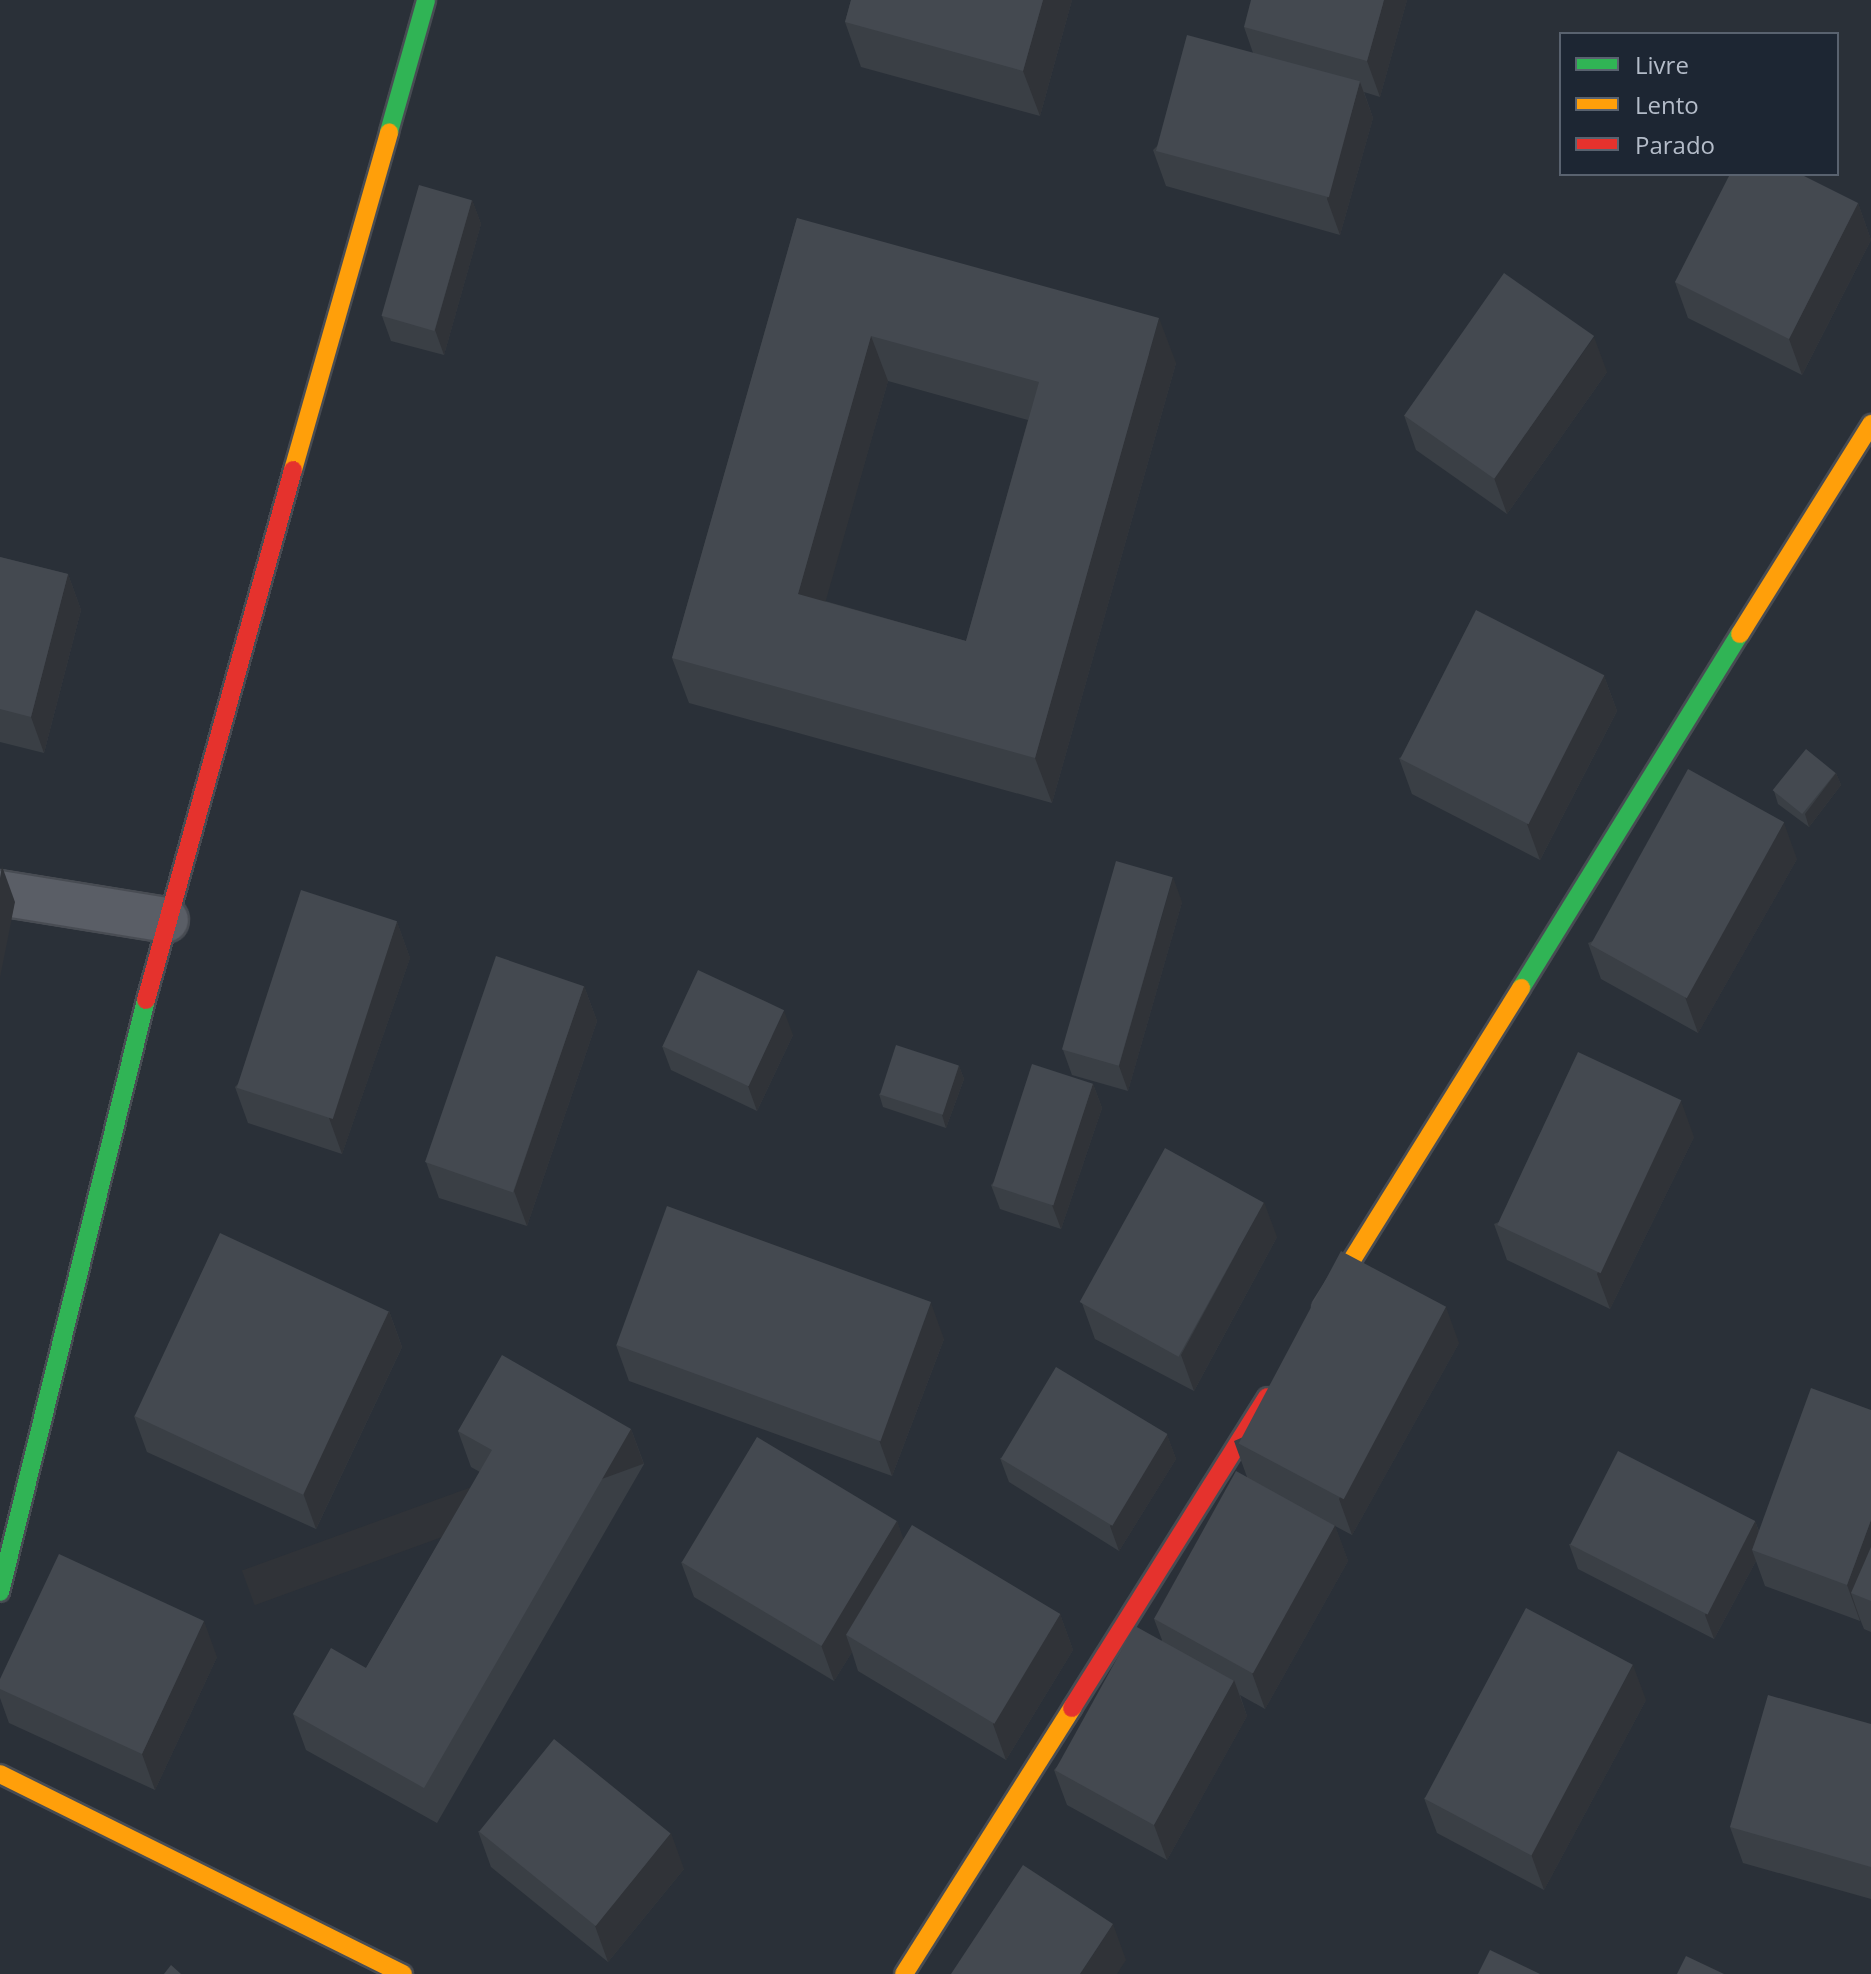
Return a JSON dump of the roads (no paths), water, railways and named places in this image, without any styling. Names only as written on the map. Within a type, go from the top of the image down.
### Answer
[{"type":"street","points":[[0,1592],[166,920],[426,0]]},
{"type":"street","points":[[1310,1328],[1871,424]]},
{"type":"street","points":[[0,893],[166,920]]},
{"type":"street","points":[[904,1974],[1276,1382]]},
{"type":"street","points":[[0,1774],[403,1974]]}]
